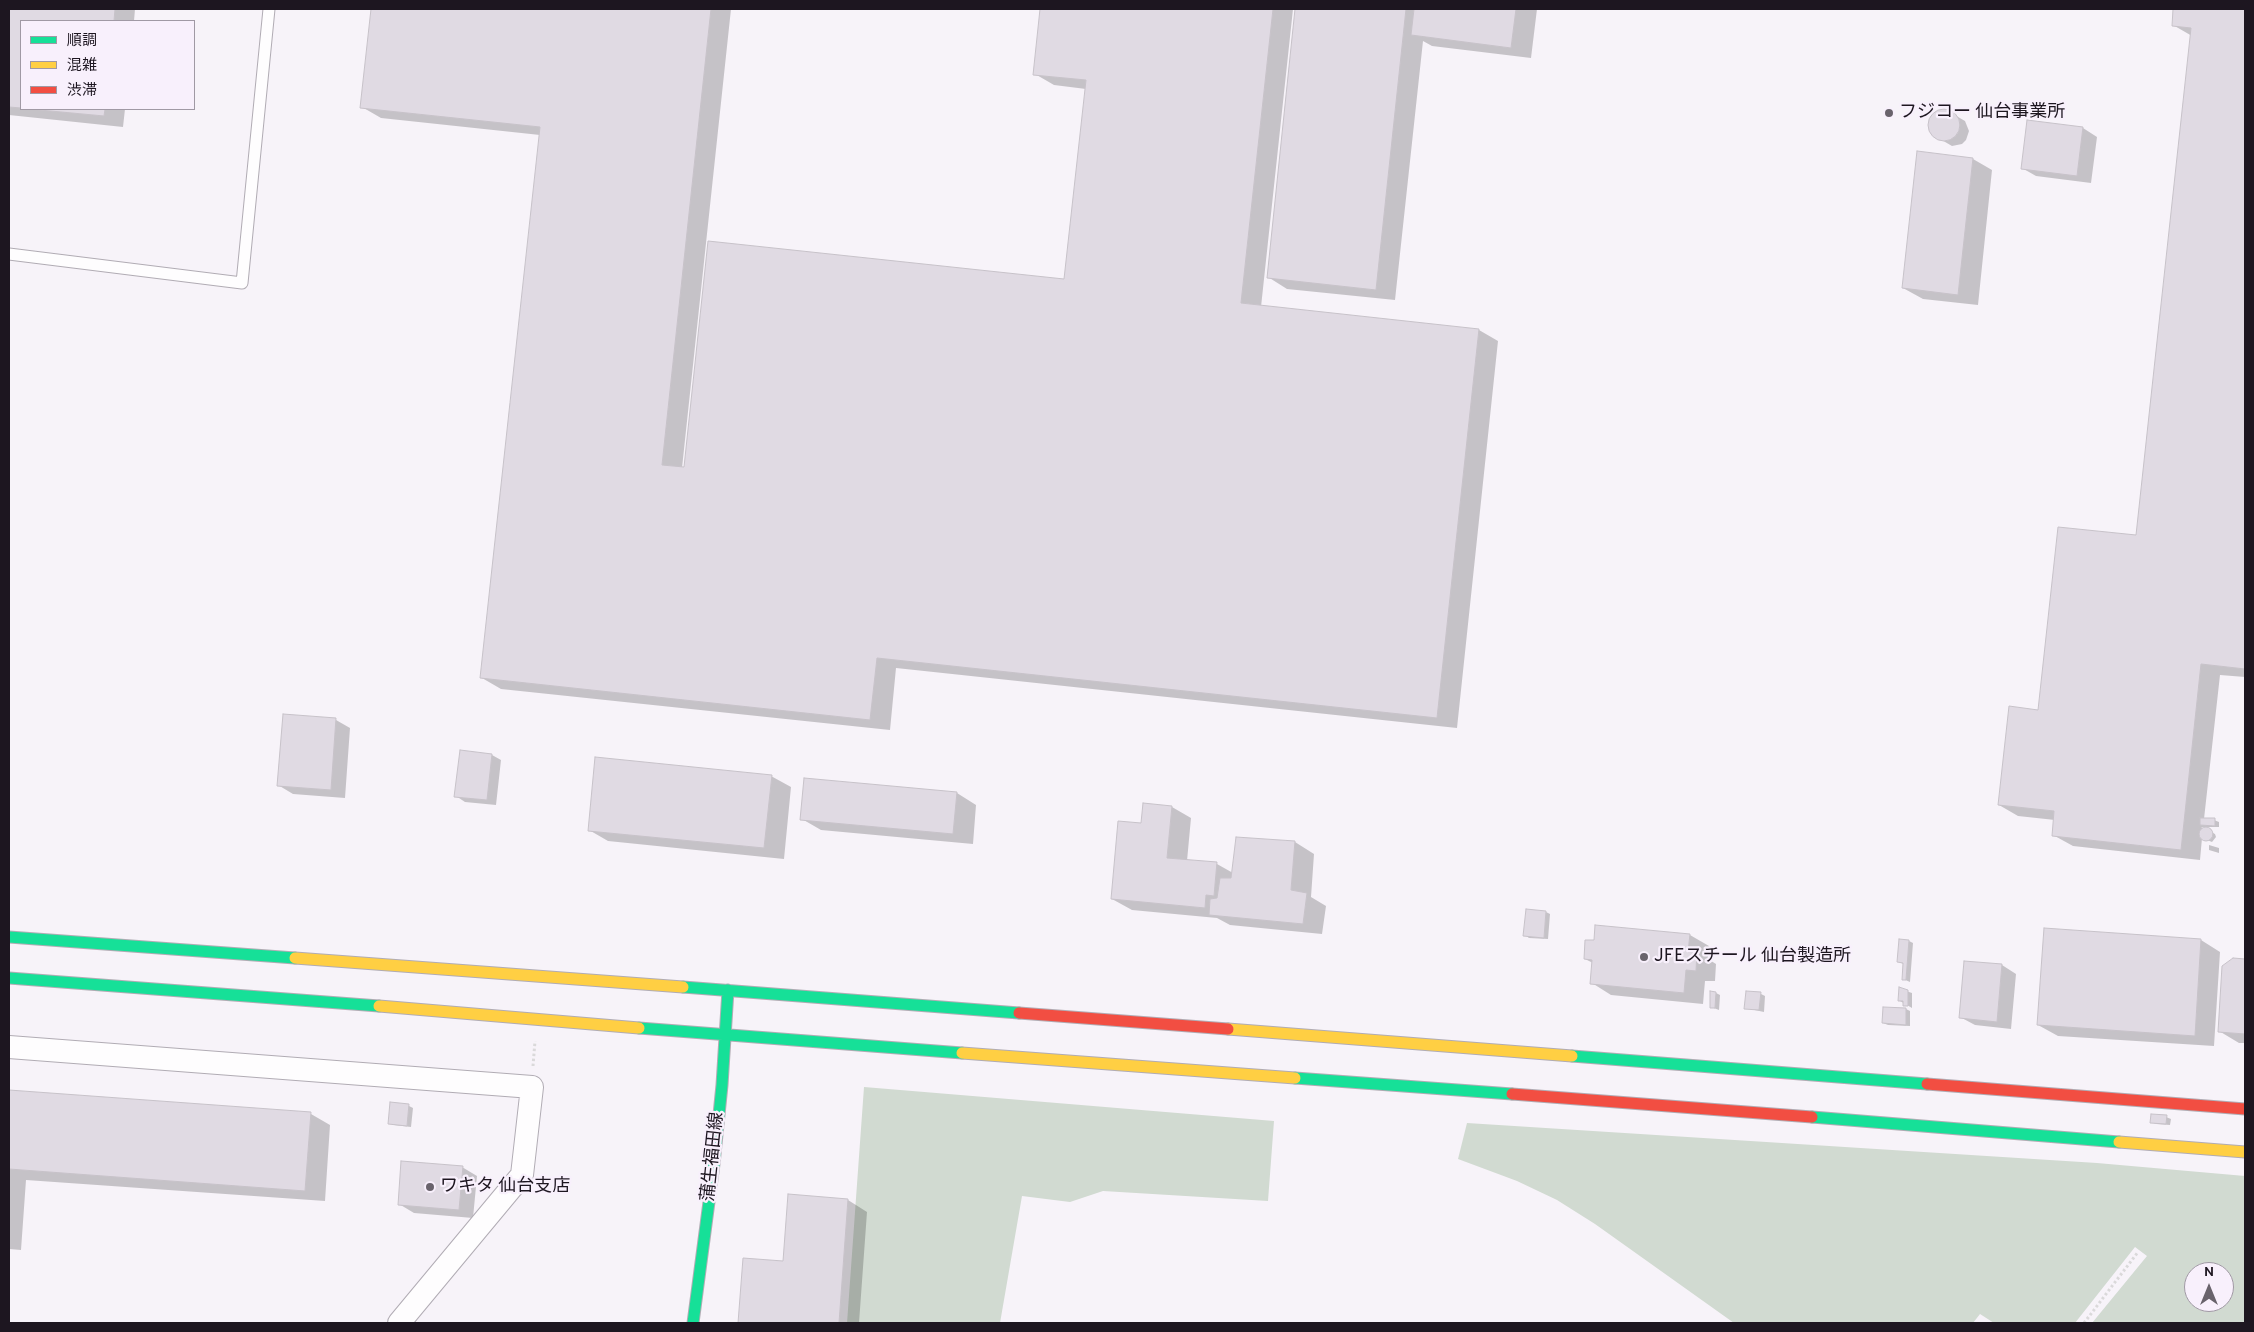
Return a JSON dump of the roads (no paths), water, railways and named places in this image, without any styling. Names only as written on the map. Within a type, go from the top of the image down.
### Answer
[{"type":"street","points":[[9,937],[728,990],[2245,1108]]},
{"type":"street","points":[[9,978],[529,1017],[724,1036],[1744,1111],[2245,1152]]},
{"type":"street","name":"蒲生福田線","points":[[693,1323],[715,1155],[728,990]]},
{"type":"street","points":[[9,1047],[532,1087],[522,1175],[399,1323]]},
{"type":"lane","points":[[9,254],[242,283],[268,9]]},
{"type":"place","name":"フジコー 仙台事業所","points":[[1889,113]]},
{"type":"place","name":"JFEスチール 仙台製造所","points":[[1644,957]]},
{"type":"place","name":"ワキタ 仙台支店","points":[[430,1187]]}]
